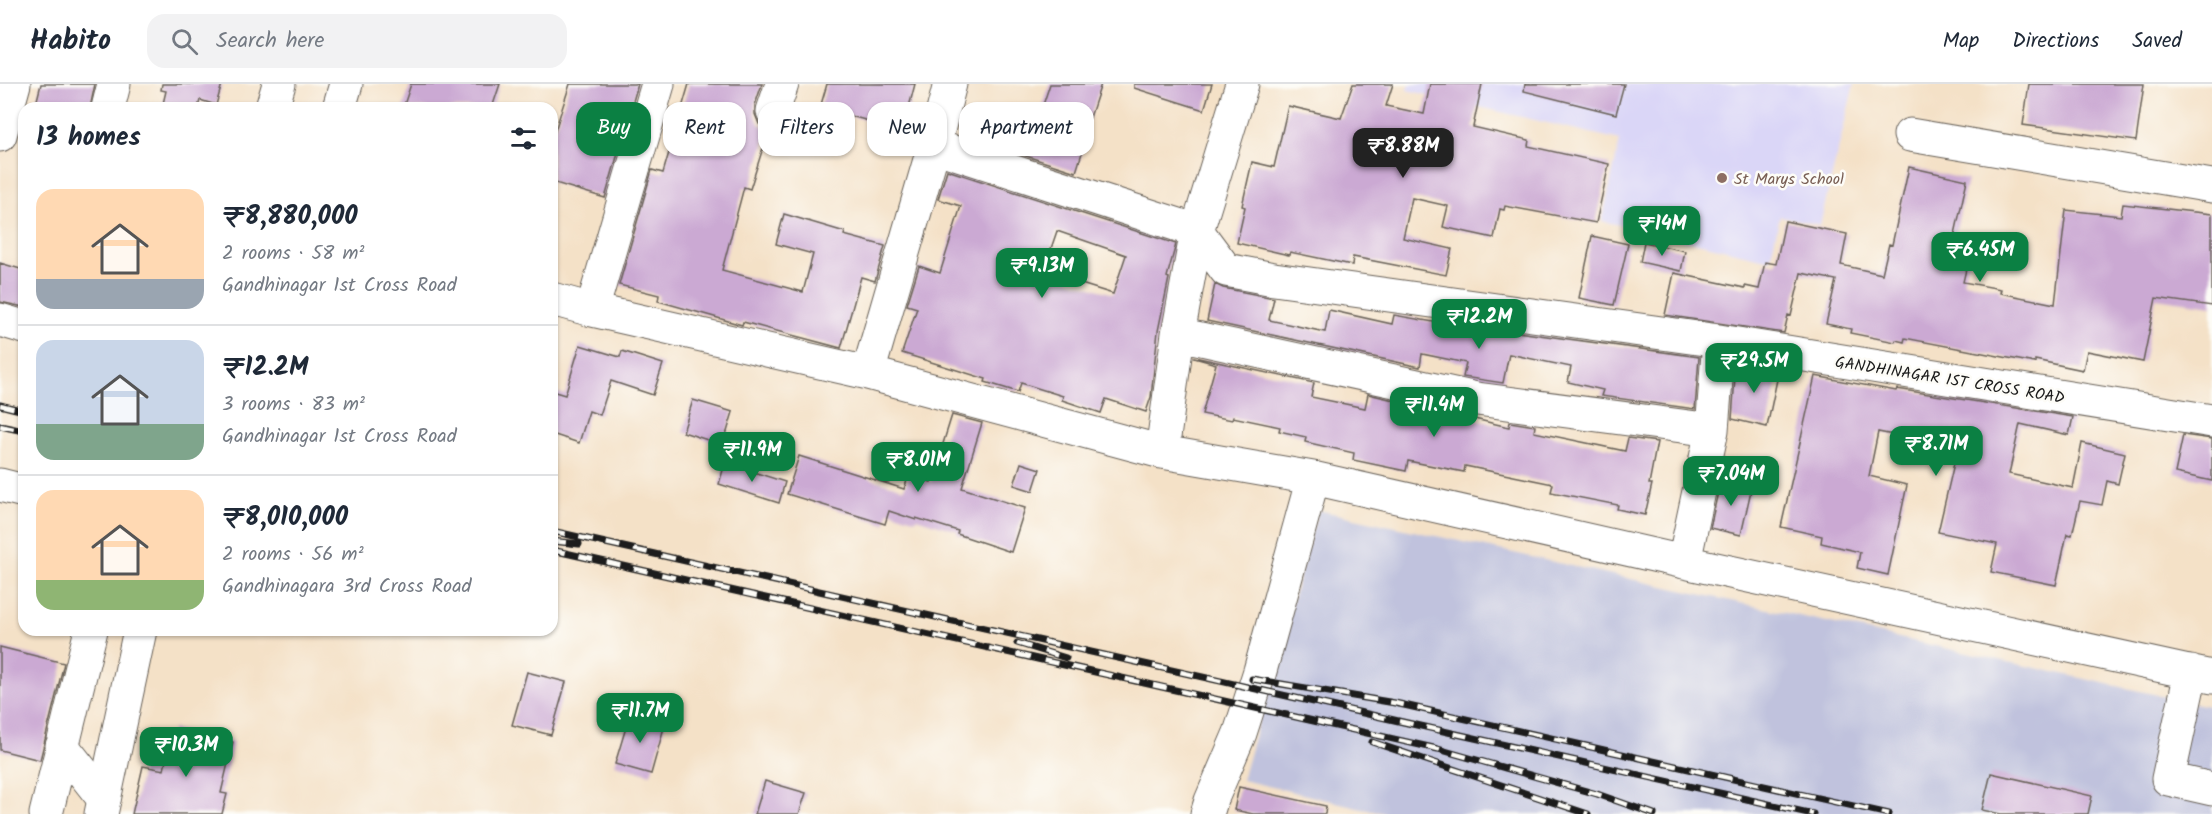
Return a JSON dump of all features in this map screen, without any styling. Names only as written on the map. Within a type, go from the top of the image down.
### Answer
[{"type":"street","points":[[0,135],[14,84]]},
{"type":"street","points":[[110,102],[114,84]]},
{"type":"street","points":[[274,102],[279,84]]},
{"type":"street","points":[[341,102],[346,84]]},
{"type":"street","points":[[592,310],[658,84]]},
{"type":"street","points":[[945,102],[950,84]]},
{"type":"street","points":[[1162,453],[1178,334],[1197,231],[1242,84]]},
{"type":"street","points":[[1910,135],[2212,186]]},
{"type":"street","points":[[947,150],[1197,231]]},
{"type":"street","points":[[868,373],[931,156]]},
{"type":"street","name":"GANDHINAGAR 1ST CROSS ROAD","points":[[1197,231],[1226,270],[1274,279],[1719,341],[2212,421]]},
{"type":"street","points":[[558,301],[868,373],[1162,453],[1313,478],[2202,675],[2168,779],[2212,789]]},
{"type":"street","points":[[0,320],[18,325]]},
{"type":"street","points":[[1178,334],[1477,399],[1712,430]]},
{"type":"street","points":[[1684,562],[1712,430],[1719,341]]},
{"type":"street","points":[[1207,814],[1240,733],[1260,671],[1313,478]]},
{"type":"street","points":[[0,485],[18,490]]},
{"type":"street","points":[[46,814],[90,636]]},
{"type":"street","points":[[102,806],[139,636]]},
{"type":"street","points":[[62,747],[102,806]]},
{"type":"shaded area","name":"St Marys School","points":[[1410,84],[1854,84],[1820,225],[1780,216],[1770,260],[1602,221],[1620,140],[1407,90]]},
{"type":"shaded area","points":[[1318,510],[2212,707],[2212,814],[1387,814],[1242,780]]},
{"type":"building","points":[[41,84],[95,84],[91,102],[36,102]]},
{"type":"building","points":[[162,84],[222,84],[217,102],[200,100],[200,102],[163,102],[166,91],[161,90]]},
{"type":"building","points":[[411,84],[500,84],[494,102],[405,102]]},
{"type":"building","points":[[570,84],[638,84],[633,102],[576,102],[576,156],[617,156],[605,198],[558,184],[558,121]]},
{"type":"building","points":[[689,84],[762,84],[755,105],[758,122],[758,156],[760,156],[750,189],[744,187],[722,270],[803,292],[813,254],[776,244],[784,214],[845,232],[844,235],[885,246],[875,281],[861,277],[841,348],[743,322],[742,325],[658,301],[659,295],[619,285],[652,170],[663,173],[668,156],[746,156],[746,102],[684,102]]},
{"type":"building","points":[[827,84],[915,84],[910,102],[867,102],[867,120],[855,117],[855,102],[822,102]]},
{"type":"building","points":[[1050,84],[1101,84],[1094,105],[1094,102],[1044,102]]},
{"type":"building","points":[[1134,84],[1212,84],[1204,110],[1134,88]]},
{"type":"building","points":[[1353,84],[1393,84],[1386,106],[1424,114],[1430,84],[1482,84],[1473,127],[1529,140],[1528,146],[1609,164],[1596,223],[1505,206],[1504,210],[1500,209],[1494,238],[1443,227],[1448,206],[1412,198],[1403,238],[1452,249],[1446,275],[1353,257],[1352,265],[1290,252],[1289,255],[1237,243],[1245,207],[1242,206],[1252,162],[1274,167],[1288,106],[1341,118]]},
{"type":"building","points":[[1525,84],[1624,84],[1616,114],[1524,91]]},
{"type":"building","points":[[2029,84],[2144,84],[2136,141],[2023,125]]},
{"type":"building","points":[[1026,156],[1081,156],[1076,172]]},
{"type":"building","points":[[1909,167],[1967,180],[1950,257],[1968,261],[1963,282],[2001,289],[2000,293],[2055,304],[2066,210],[2121,216],[2123,204],[2212,214],[2212,306],[2156,298],[2143,362],[2087,351],[2083,370],[1905,338],[1904,342],[1896,340],[1895,342],[1850,333],[1851,329],[1826,324],[1836,280],[1801,273],[1791,316],[1788,315],[1784,333],[1665,315],[1674,273],[1759,289],[1765,262],[1776,264],[1785,221],[1847,234],[1841,265],[1882,274],[1889,244],[1892,245]]},
{"type":"building","points":[[947,170],[1176,244],[1167,277],[1169,278],[1158,331],[1151,397],[1146,412],[1106,399],[1101,413],[1062,400],[1063,396],[1021,383],[1018,392],[985,382],[986,379],[902,353],[917,308],[907,305],[919,266],[940,273],[961,206],[938,199]],"holes":[[[1057,231],[1126,255],[1113,294],[1043,272]]]},
{"type":"building","points":[[1592,236],[1628,244],[1614,305],[1579,298]]},
{"type":"building","points":[[1644,242],[1685,251],[1681,271],[1640,262]]},
{"type":"building","points":[[0,263],[18,268],[18,306],[0,302]]},
{"type":"building","points":[[1215,284],[1223,288],[1274,298],[1269,320],[1325,332],[1329,310],[1392,324],[1394,315],[1474,329],[1474,326],[1699,357],[1695,409],[1601,396],[1603,390],[1568,382],[1571,367],[1509,354],[1503,383],[1463,377],[1466,363],[1422,354],[1420,367],[1207,321]]},
{"type":"building","points":[[580,345],[620,357],[622,351],[663,364],[653,395],[611,381],[600,415],[589,411],[579,443],[558,436],[558,393],[565,395]]},
{"type":"building","points":[[1194,357],[1314,383],[1311,397],[1365,408],[1368,394],[1509,427],[1510,422],[1535,426],[1534,432],[1625,451],[1628,438],[1657,442],[1649,484],[1652,484],[1645,515],[1617,509],[1618,505],[1551,492],[1553,484],[1465,466],[1464,472],[1408,461],[1406,471],[1353,460],[1354,453],[1305,442],[1306,437],[1279,431],[1280,427],[1233,417],[1232,420],[1202,414],[1216,364]]},
{"type":"building","points":[[1736,363],[1779,370],[1767,427],[1732,419]]},
{"type":"building","points":[[1815,376],[1896,391],[1897,389],[2073,417],[2069,435],[2020,424],[2009,474],[2073,488],[2082,443],[2125,453],[2118,484],[2107,481],[2102,505],[2080,501],[2072,535],[2067,534],[2056,585],[1991,572],[1997,544],[1938,532],[1955,459],[1921,452],[1923,441],[1878,432],[1869,476],[1907,485],[1888,575],[1857,568],[1860,552],[1821,543],[1822,536],[1781,527]]},
{"type":"building","points":[[693,400],[733,412],[723,445],[683,432]]},
{"type":"building","points":[[952,415],[982,423],[962,488],[1025,508],[1011,552],[957,534],[958,531],[889,511],[885,524],[787,494],[799,456],[904,489],[909,475],[931,482]]},
{"type":"building","points":[[2183,435],[2212,439],[2212,481],[2175,473]]},
{"type":"building","points":[[725,463],[785,482],[779,503],[719,484]]},
{"type":"building","points":[[1021,463],[1040,469],[1033,491],[1014,485]]},
{"type":"building","points":[[1721,479],[1752,486],[1741,535],[1710,528]]},
{"type":"building","points":[[0,647],[64,663],[40,760],[0,750]]},
{"type":"building","points":[[527,672],[566,682],[551,735],[512,725]]},
{"type":"building","points":[[630,714],[665,724],[651,774],[615,764]]},
{"type":"building","points":[[173,729],[233,742],[221,793],[227,794],[222,814],[132,814],[143,766],[164,770]]},
{"type":"building","points":[[1991,773],[2092,796],[2088,814],[2001,814],[1982,810]]},
{"type":"building","points":[[765,781],[806,793],[799,814],[755,814]]},
{"type":"building","points":[[1239,787],[1326,806],[1325,814],[1253,814],[1234,810]]},
{"type":"railway","points":[[0,405],[18,410]]},
{"type":"railway","points":[[0,426],[18,430]]},
{"type":"railway","points":[[558,532],[1813,814]]},
{"type":"railway","points":[[558,542],[579,544]]},
{"type":"railway","points":[[558,551],[1438,749],[1597,794],[1654,814]]},
{"type":"railway","points":[[1017,643],[1066,658]]},
{"type":"railway","points":[[1252,679],[1395,703],[1889,814]]},
{"type":"railway","points":[[1372,742],[1588,814]]},
{"type":"place","name":"St Marys School","points":[[1722,178]]}]
